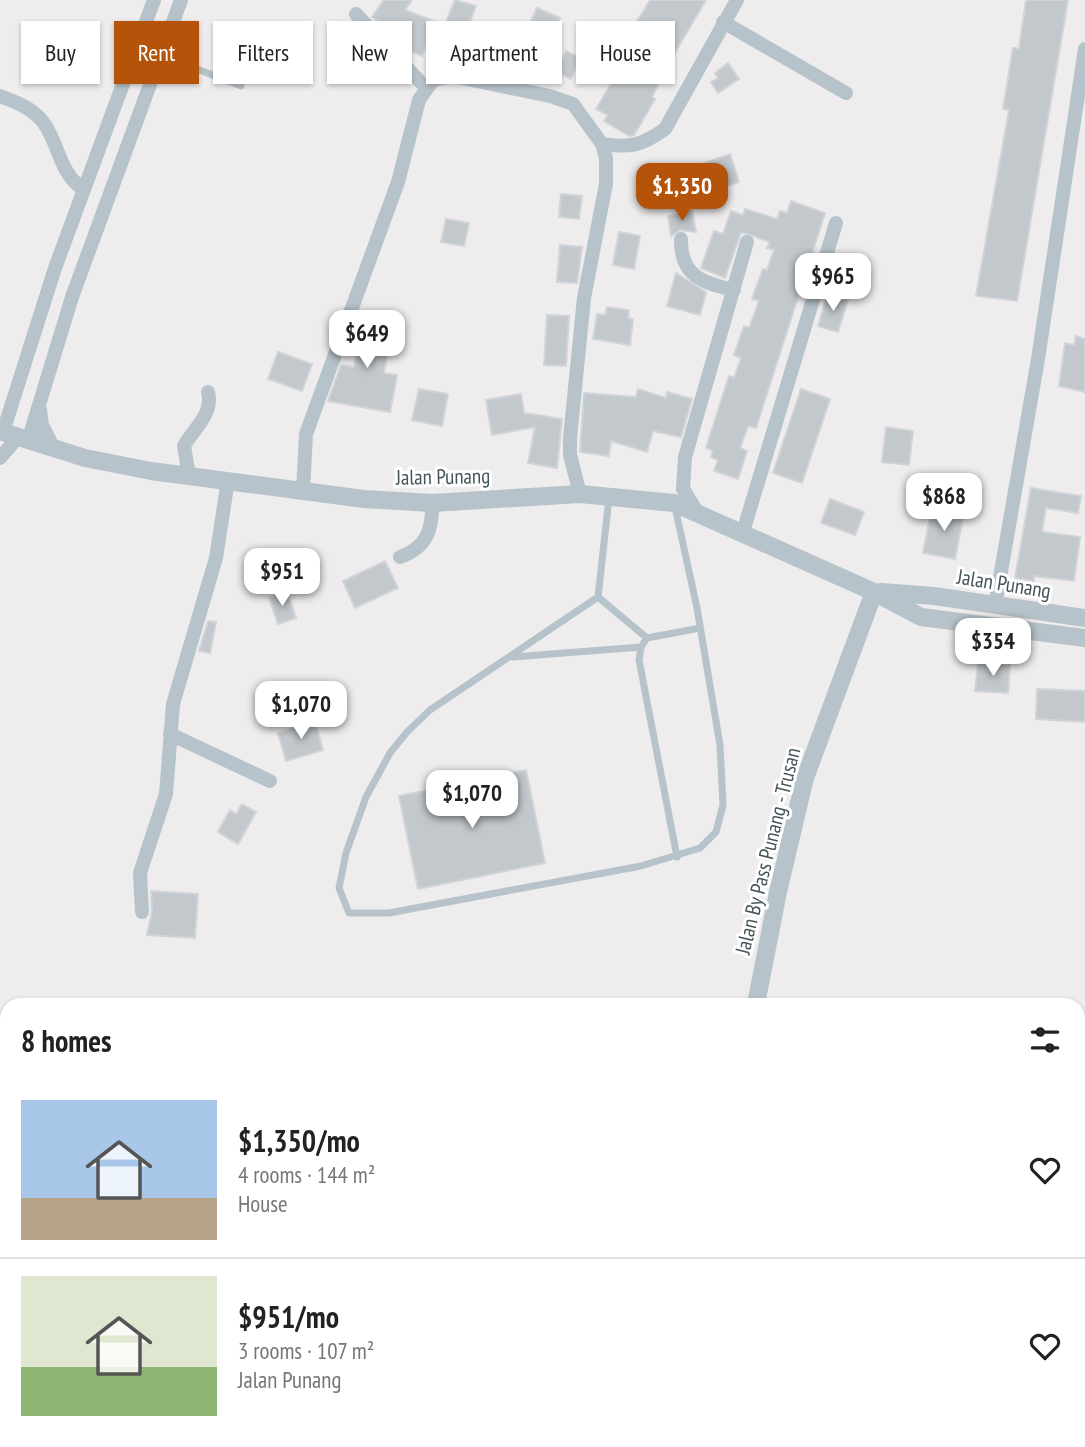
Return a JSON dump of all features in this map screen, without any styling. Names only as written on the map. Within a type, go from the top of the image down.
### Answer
[{"type":"street","points":[[12,435],[15,401],[83,188],[154,0]]},
{"type":"street","points":[[173,21],[181,0]]},
{"type":"street","points":[[602,144],[621,147],[645,144],[665,129],[737,0]]},
{"type":"street","points":[[356,14],[426,88]]},
{"type":"street","points":[[723,22],[846,93]]},
{"type":"street","points":[[995,606],[1038,359],[1085,48]]},
{"type":"street","points":[[303,492],[306,434],[398,182],[419,100],[433,80],[453,76],[550,96],[573,104],[602,144],[606,159],[606,184],[584,298],[570,438],[580,494]]},
{"type":"street","points":[[54,449],[42,425],[40,408],[72,296],[150,84]]},
{"type":"street","points":[[0,96],[24,106],[45,124],[68,176],[83,188]]},
{"type":"street","points":[[743,532],[836,223]]},
{"type":"street","points":[[681,240],[682,261],[688,270],[696,276],[734,290]]},
{"type":"street","points":[[699,515],[683,489],[685,457],[747,242]]},
{"type":"street","points":[[189,475],[184,446],[208,408],[208,392]]},
{"type":"street","points":[[0,411],[15,401]]},
{"type":"street","points":[[0,458],[12,435],[40,408]]},
{"type":"street","name":"Jalan Punang","points":[[12,435],[99,461],[303,492],[432,503],[580,494],[609,494],[674,503],[874,592],[921,617],[1085,638]]},
{"type":"street","points":[[142,912],[140,873],[166,794],[170,734],[181,672],[216,558],[228,480]]},
{"type":"street","points":[[400,557],[413,553],[424,543],[433,525],[432,503]]},
{"type":"street","name":"Jalan Punang","points":[[874,592],[934,596],[1085,618]]},
{"type":"street","name":"Jalan By Pass Punang - Trusan","points":[[757,998],[778,892],[806,778],[874,592]]},
{"type":"street","points":[[170,734],[270,781]]},
{"type":"lane","points":[[199,69],[241,86]]},
{"type":"lane","points":[[609,494],[598,597],[430,710],[390,753],[366,797],[341,872],[340,896],[349,913],[389,913],[642,866],[700,848],[716,832],[723,805],[720,745],[700,628],[674,503]]},
{"type":"lane","points":[[598,597],[647,638]]},
{"type":"lane","points":[[677,857],[639,660],[641,647],[647,638],[700,628]]},
{"type":"lane","points":[[510,657],[641,647]]},
{"type":"building","points":[[384,0],[412,0],[405,10],[433,21],[426,21],[426,46],[422,56],[412,52],[412,21],[378,21],[372,17]]},
{"type":"building","points":[[455,0],[476,6],[470,21],[446,21]]},
{"type":"building","points":[[650,0],[706,0],[675,52],[675,21],[637,21]]},
{"type":"building","points":[[1026,0],[1068,0],[1017,301],[976,296],[1009,110],[1003,109],[1013,48],[1019,49]]},
{"type":"building","points":[[537,8],[560,18],[559,21],[531,21]]},
{"type":"building","points":[[566,51],[576,56],[576,67],[571,79],[562,74],[562,60]]},
{"type":"building","points":[[728,63],[739,79],[718,93],[711,82],[718,78],[715,73]]},
{"type":"building","points":[[611,84],[659,84],[652,97],[655,99],[634,135],[629,136],[604,121],[608,115],[596,109]]},
{"type":"building","points":[[730,154],[739,182],[712,192],[702,164]]},
{"type":"building","points":[[561,194],[582,196],[579,219],[559,217]]},
{"type":"building","points":[[791,201],[825,213],[756,428],[748,426],[740,448],[747,451],[738,479],[714,471],[718,460],[711,457],[713,451],[706,448],[729,376],[734,378],[741,358],[734,355],[744,326],[749,328],[759,301],[752,299],[763,269],[767,270],[774,250],[767,248],[770,242],[741,232],[725,278],[701,268],[714,231],[723,234],[731,211],[743,215],[745,209],[777,219],[780,211],[787,213]]},
{"type":"building","points":[[692,211],[696,232],[680,230],[671,236],[668,216]]},
{"type":"building","points":[[446,219],[469,223],[464,246],[441,242]]},
{"type":"building","points":[[619,232],[640,236],[634,269],[613,265]]},
{"type":"building","points":[[560,245],[582,247],[577,283],[557,282]]},
{"type":"building","points":[[676,273],[706,292],[700,315],[667,306]]},
{"type":"building","points":[[828,293],[848,300],[838,332],[818,326]]},
{"type":"building","points":[[607,307],[629,310],[628,318],[633,319],[630,345],[593,339],[597,314],[605,315]]},
{"type":"building","points":[[547,315],[569,316],[566,366],[544,365]]},
{"type":"building","points":[[359,318],[393,324],[384,373],[397,375],[390,412],[328,401],[341,365],[354,367],[360,339],[353,338]]},
{"type":"building","points":[[1076,336],[1085,339],[1085,392],[1059,386],[1065,343],[1074,345]]},
{"type":"building","points":[[278,352],[312,364],[302,391],[268,379]]},
{"type":"building","points":[[419,389],[448,394],[442,426],[412,420]]},
{"type":"building","points":[[638,389],[666,398],[667,392],[692,399],[681,437],[653,431],[647,452],[611,441],[609,456],[580,452],[584,393],[636,397]]},
{"type":"building","points":[[801,389],[830,399],[802,483],[773,473]]},
{"type":"building","points":[[521,394],[524,413],[562,419],[557,468],[528,463],[535,427],[492,435],[486,400]]},
{"type":"building","points":[[886,427],[913,431],[909,465],[882,462]]},
{"type":"building","points":[[1031,488],[1081,496],[1078,513],[1046,508],[1042,532],[1080,537],[1074,581],[1034,576],[1034,581],[1015,578]]},
{"type":"building","points":[[830,499],[864,512],[855,535],[821,523]]},
{"type":"building","points":[[932,507],[964,513],[955,559],[923,553]]},
{"type":"building","points":[[385,561],[398,588],[355,608],[343,581]]},
{"type":"building","points":[[287,592],[296,618],[278,624],[269,598]]},
{"type":"building","points":[[208,621],[216,622],[210,653],[199,651]]},
{"type":"building","points":[[978,662],[1010,664],[1008,693],[975,691]]},
{"type":"building","points":[[1037,689],[1085,691],[1085,722],[1036,719]]},
{"type":"building","points":[[315,721],[323,750],[286,761],[278,733]]},
{"type":"building","points":[[526,770],[545,863],[418,889],[399,796]]},
{"type":"building","points":[[242,804],[256,812],[238,844],[218,832],[230,810],[236,814]]},
{"type":"building","points":[[151,891],[198,894],[195,938],[147,935],[152,912]]}]
